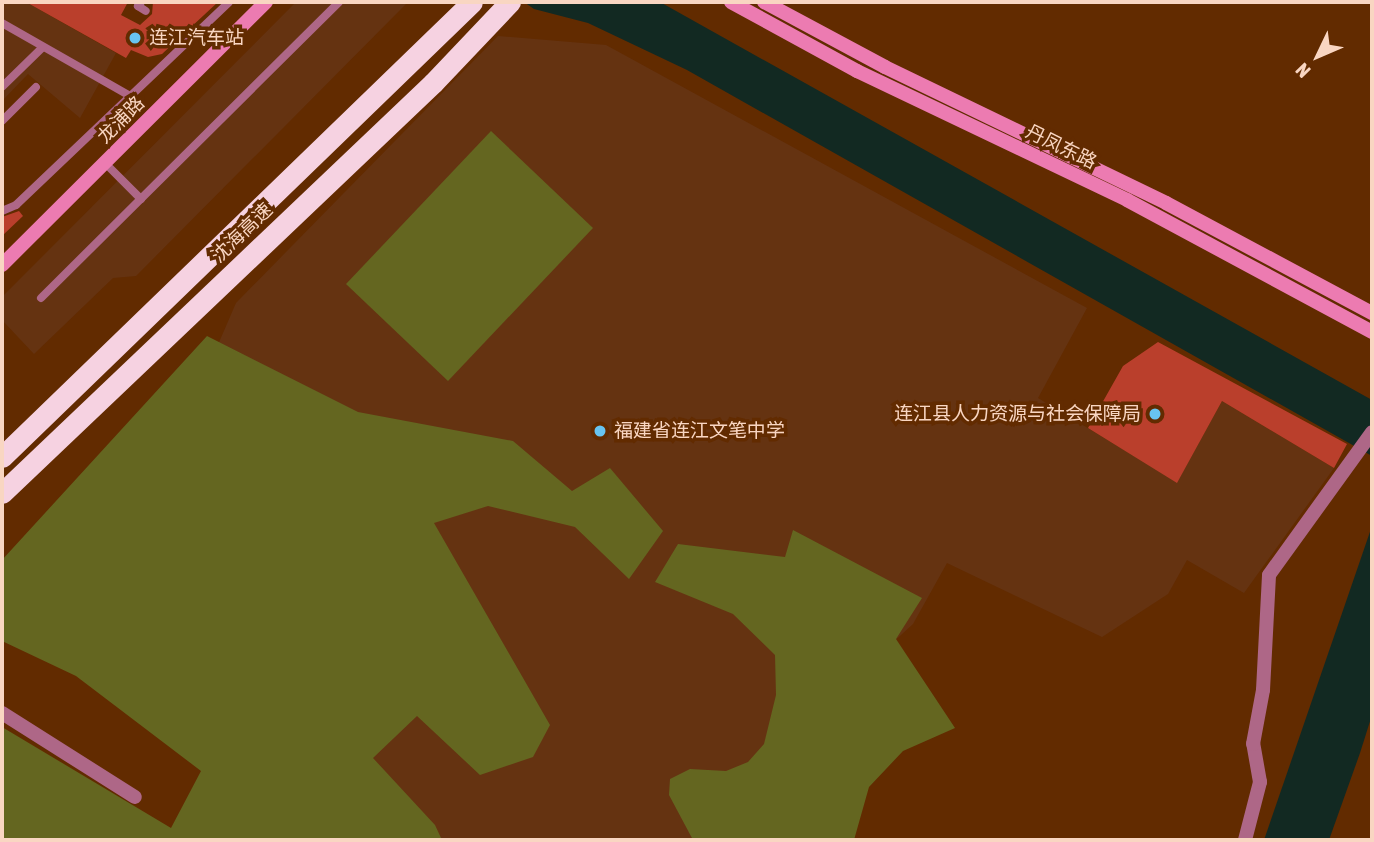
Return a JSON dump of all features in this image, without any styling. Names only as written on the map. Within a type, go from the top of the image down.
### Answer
[{"type":"highway","name":"沈海高速","points":[[2,457],[472,2]]},
{"type":"highway","name":"沈海高速","points":[[2,493],[433,83],[510,2]]},
{"type":"main road","name":"龙浦路","points":[[2,265],[267,2]]},
{"type":"main road","name":"丹凤东路","points":[[731,2],[857,71],[1128,200],[1372,332]]},
{"type":"main road","name":"丹凤东路","points":[[764,2],[885,67],[1166,203],[1372,313]]},
{"type":"street","points":[[1245,840],[1260,782],[1252,744],[1263,690],[1269,575],[1372,432]]},
{"type":"street","points":[[2,713],[135,797]]},
{"type":"lane","points":[[141,2],[138,6],[146,11]]},
{"type":"lane","points":[[2,211],[16,205],[229,2]]},
{"type":"lane","points":[[41,298],[339,2]]},
{"type":"lane","points":[[2,23],[130,96]]},
{"type":"lane","points":[[2,87],[43,47]]},
{"type":"lane","points":[[2,121],[36,87]]},
{"type":"lane","points":[[105,163],[141,199]]},
{"type":"shaded area","points":[[2,2],[26,2],[116,53],[80,118],[28,74],[2,101]]},
{"type":"shaded area","points":[[296,2],[408,2],[136,276],[113,278],[34,354],[2,320],[2,297]]},
{"type":"shaded area","name":"福建省连江文笔中学","points":[[498,36],[606,45],[1087,308],[1038,398],[1177,482],[1222,401],[1334,468],[1244,593],[1187,560],[1168,594],[1102,637],[947,563],[913,624],[781,745],[719,840],[429,840],[166,465],[236,303]]},
{"type":"shaded area","points":[[491,131],[593,228],[448,381],[346,284]]},
{"type":"shaded area","points":[[207,336],[358,412],[513,441],[572,491],[610,468],[663,531],[629,579],[575,527],[488,506],[434,523],[550,725],[533,757],[480,775],[417,716],[373,758],[435,825],[442,840],[2,840],[2,727],[171,828],[201,771],[76,676],[2,641],[2,560]]},
{"type":"shaded area","points":[[793,530],[922,598],[896,639],[955,728],[903,751],[869,787],[854,840],[693,840],[669,795],[670,779],[690,769],[726,771],[748,762],[764,744],[776,695],[775,655],[733,614],[655,582],[678,544],[785,557]]},
{"type":"water","points":[[524,2],[660,2],[1372,400],[1372,456],[687,70],[588,23],[534,9]]},
{"type":"water","points":[[1372,526],[1372,715],[1360,753],[1329,840],[1264,840]]},
{"type":"building","name":"连江汽车站","points":[[26,2],[128,2],[121,15],[140,25],[152,14],[153,2],[218,2],[162,54],[148,57],[131,50],[126,58]]},
{"type":"building","points":[[19,211],[23,216],[2,236],[2,217]]},
{"type":"building","name":"连江县人力资源与社会保障局","points":[[1158,342],[1347,444],[1334,468],[1222,401],[1177,483],[1088,428],[1123,366]]},
{"type":"place","name":"连江汽车站","points":[[135,38]]},
{"type":"place","name":"连江县人力资源与社会保障局","points":[[1155,414]]},
{"type":"place","name":"福建省连江文笔中学","points":[[600,431]]}]
